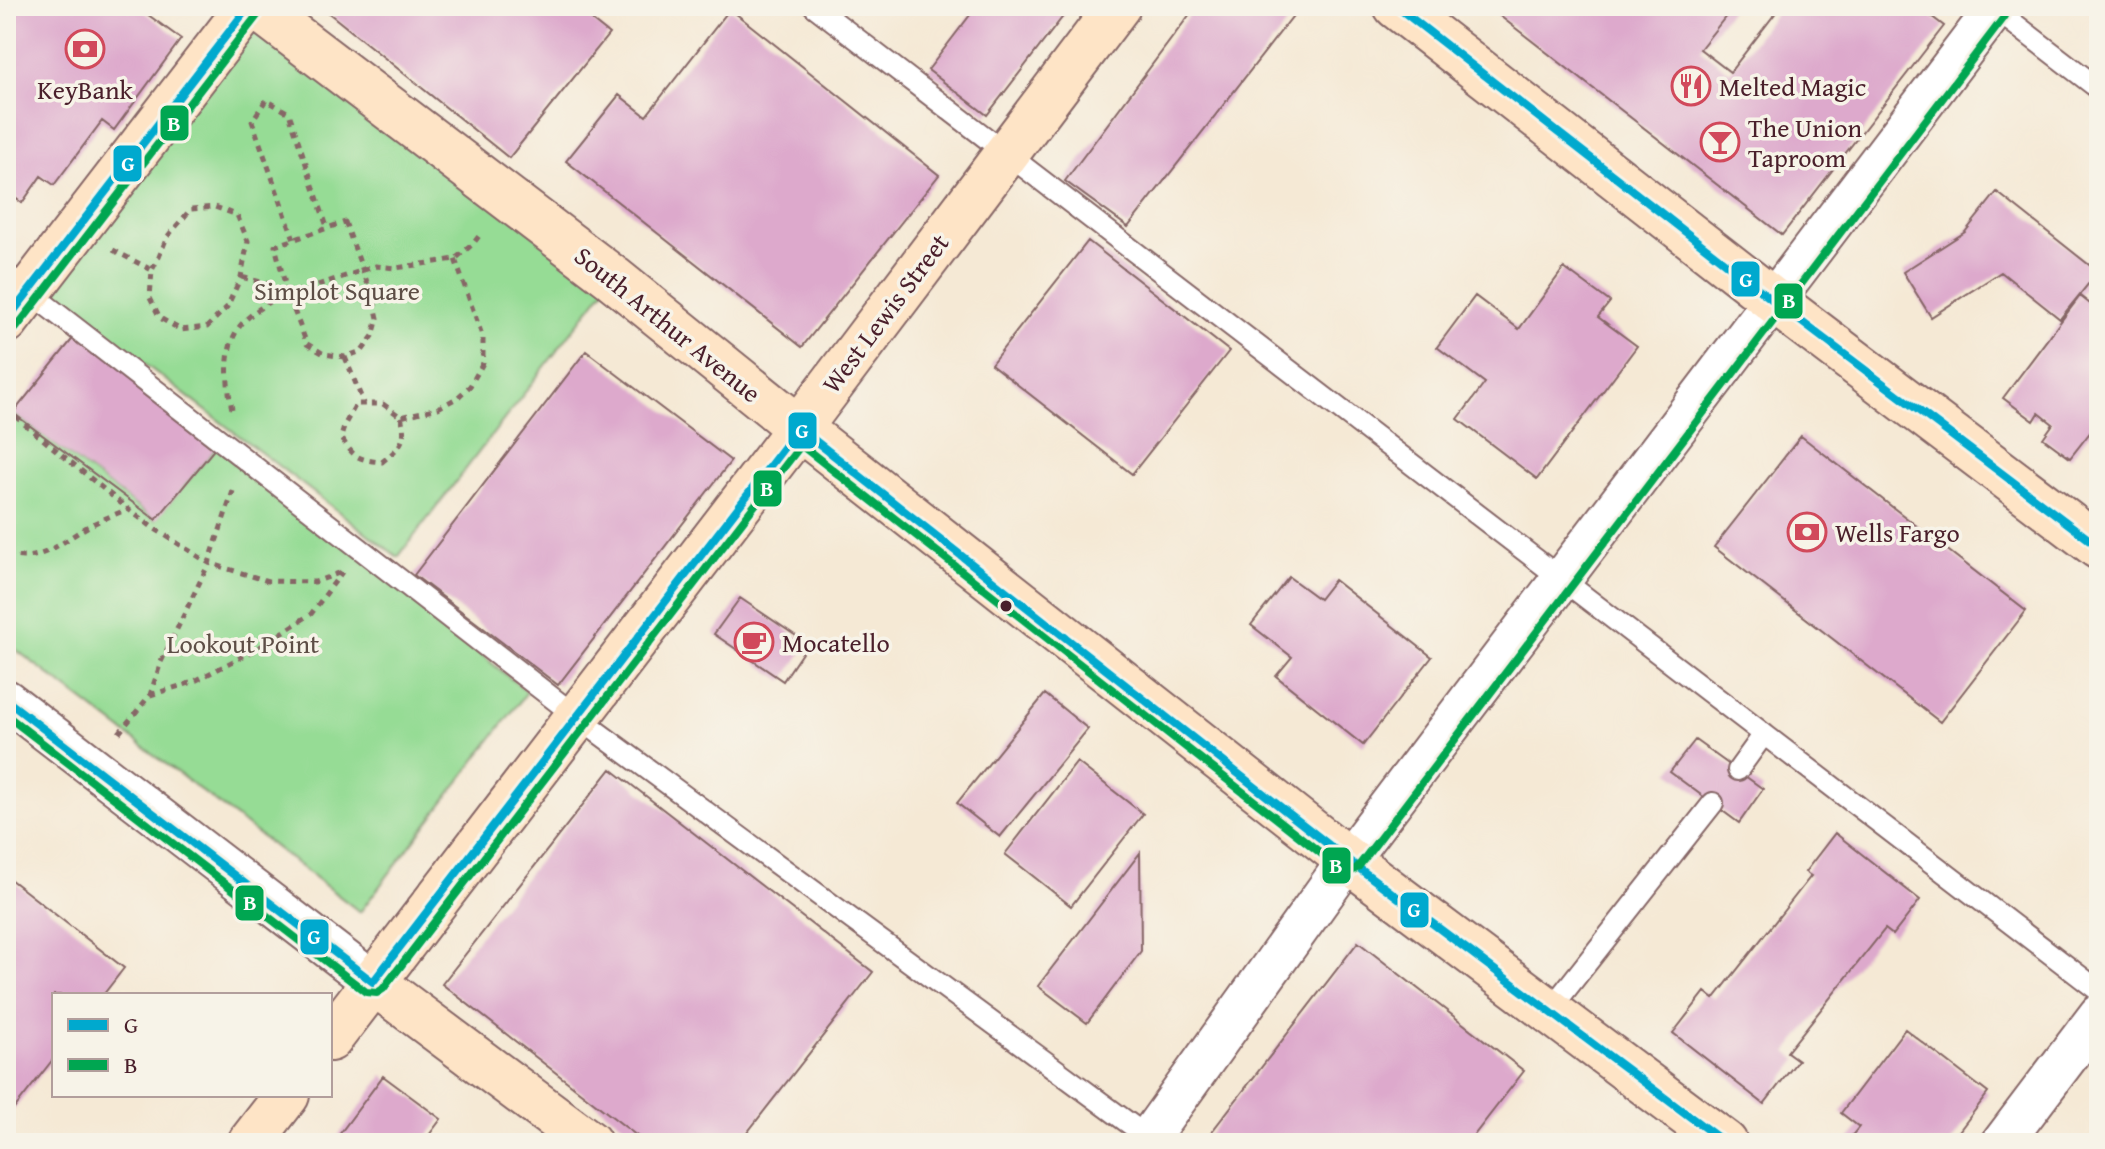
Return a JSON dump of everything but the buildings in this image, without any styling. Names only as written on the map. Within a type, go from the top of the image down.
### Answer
[{"type":"main road","points":[[14,296],[77,231],[249,6]]},
{"type":"main road","name":"South Arthur Avenue","points":[[255,6],[613,278],[1348,860],[1725,1143]]},
{"type":"main road","name":"West Lewis Street","points":[[332,1036],[1118,6]]},
{"type":"main road","points":[[1396,6],[1774,301],[2099,547]]},
{"type":"main road","points":[[373,982],[589,1143]]},
{"type":"main road","points":[[250,1143],[285,1097]]},
{"type":"street","points":[[1150,1141],[1348,860],[1995,7]]},
{"type":"street","points":[[6,700],[373,982]]},
{"type":"street","points":[[2002,1143],[2099,1015]]},
{"type":"lane","points":[[814,6],[2099,991]]},
{"type":"lane","points":[[1995,7],[2099,89]]},
{"type":"lane","points":[[14,296],[245,459],[577,717],[1150,1141]]},
{"type":"lane","points":[[1738,770],[1764,734]]},
{"type":"lane","points":[[1549,1011],[1713,803]]},
{"type":"path","points":[[294,239],[252,121],[266,100],[289,113],[327,227]]},
{"type":"path","points":[[91,766],[150,695],[161,662],[209,563],[245,459],[230,398],[227,368],[234,334],[245,320],[272,300],[376,266],[396,268],[455,259],[473,244],[508,198]]},
{"type":"path","points":[[215,207],[237,215],[248,241],[241,277],[227,307],[207,327],[181,330],[160,318],[150,298],[152,270],[167,237],[191,209],[215,207]]},
{"type":"path","points":[[345,222],[378,318],[373,336],[362,351],[345,357],[324,354],[307,344],[288,295],[275,246],[327,227],[345,222]]},
{"type":"path","points":[[77,231],[152,270]]},
{"type":"path","points":[[401,417],[438,408],[457,398],[470,386],[483,363],[483,338],[455,259]]},
{"type":"path","points":[[241,277],[273,285],[272,300]]},
{"type":"path","points":[[345,357],[364,404]]},
{"type":"path","points":[[356,404],[383,404],[401,417],[405,430],[399,447],[382,462],[367,461],[352,455],[341,437],[356,404]]},
{"type":"path","points":[[6,409],[128,509],[209,563],[268,581],[315,582],[373,559]]},
{"type":"path","points":[[6,554],[21,559],[52,550],[88,527],[128,509]]},
{"type":"path","points":[[150,695],[193,682],[257,649],[311,614],[342,571]]},
{"type":"green space","name":"Simplot Square","points":[[249,6],[613,278],[398,557],[37,282]]},
{"type":"green space","name":"Lookout Point","points":[[13,413],[155,520],[221,441],[527,692],[360,912],[6,642],[6,422]]},
{"type":"transit line","name":"G","points":[[6,321],[249,6]]},
{"type":"transit line","name":"G","points":[[1396,6],[1774,301],[2099,547]]},
{"type":"transit line","name":"B","points":[[6,715],[366,992],[377,993],[801,445],[1341,869],[1352,871],[2005,16],[2007,6]]},
{"type":"transit line","name":"B","points":[[16,328],[259,13]]},
{"type":"transit line","name":"G","points":[[6,700],[373,982],[799,428],[1348,860],[1725,1143]]},
{"type":"place","name":"KeyBank","points":[[85,49]]},
{"type":"place","name":"Melted Magic","points":[[1691,86]]},
{"type":"place","name":"The Union Taproom","points":[[1720,142]]},
{"type":"place","name":"Wells Fargo","points":[[1807,532]]},
{"type":"place","name":"Mocatello","points":[[754,642]]}]
